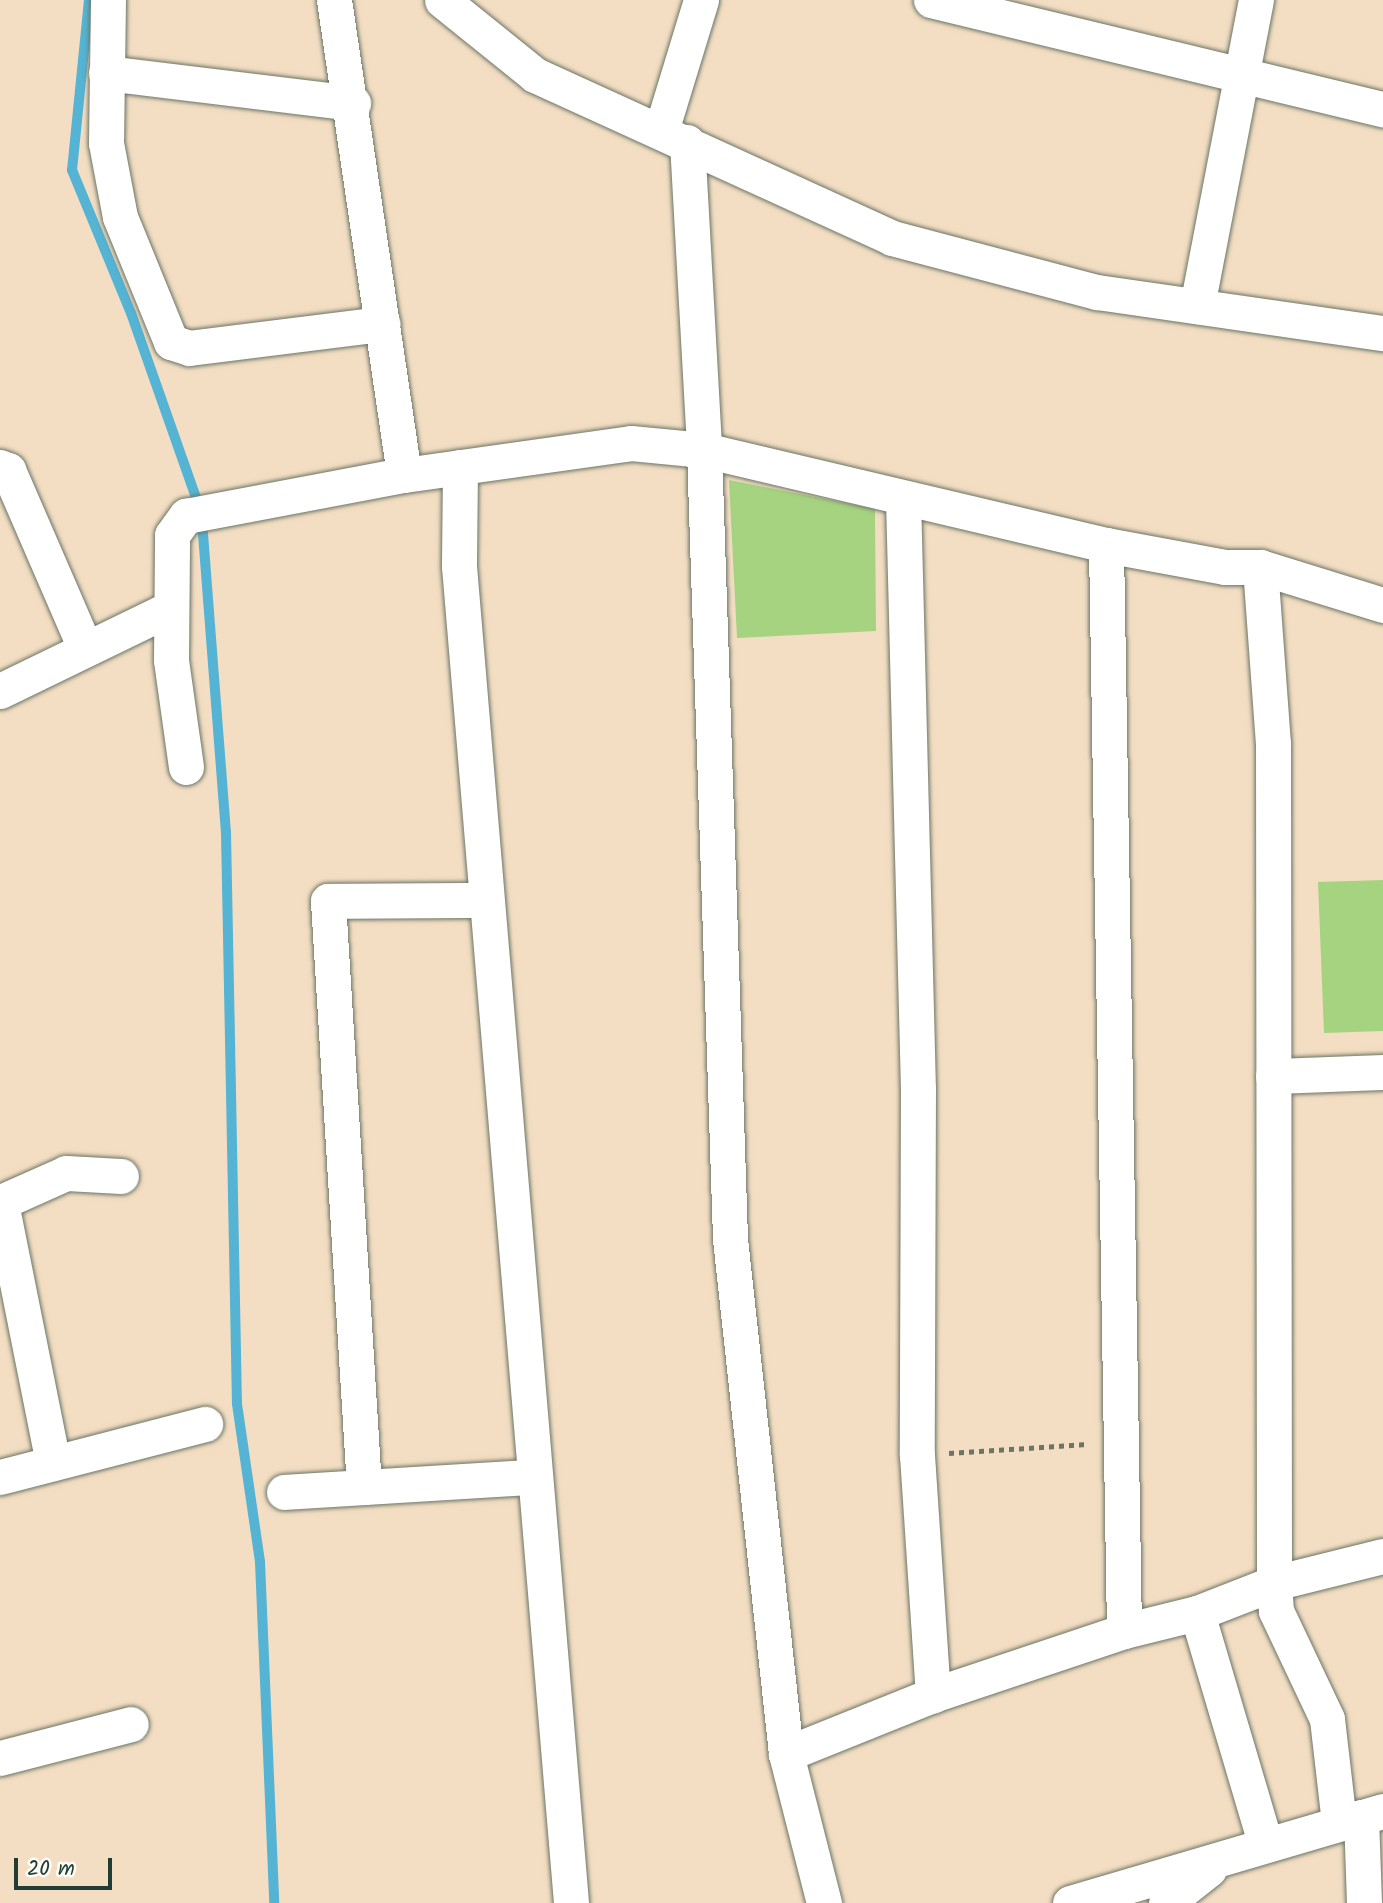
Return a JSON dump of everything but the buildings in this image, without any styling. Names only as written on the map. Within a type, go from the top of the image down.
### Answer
[{"type":"street","points":[[108,0],[106,143],[120,217],[171,342],[189,348],[383,324]]},
{"type":"street","points":[[334,0],[353,103],[404,475]]},
{"type":"street","points":[[442,0],[535,75],[674,136],[892,238],[1097,292],[1383,333]]},
{"type":"street","points":[[701,0],[674,136],[704,450],[730,1239],[786,1754],[824,1903]]},
{"type":"street","points":[[931,0],[1383,109]]},
{"type":"street","points":[[1197,306],[1256,0]]},
{"type":"street","points":[[106,73],[353,103]]},
{"type":"street","points":[[186,767],[171,660],[172,535],[186,516],[404,475],[631,443],[704,450],[1106,545],[1225,566],[1261,567],[1383,605]]},
{"type":"street","points":[[0,467],[8,470],[85,648]]},
{"type":"street","points":[[460,467],[459,566],[532,1477],[571,1903]]},
{"type":"street","points":[[903,498],[918,1089],[917,1455],[933,1695]]},
{"type":"street","points":[[1106,545],[1123,1442],[1124,1631]]},
{"type":"street","points":[[1261,567],[1273,743],[1276,1611],[1327,1719],[1361,1817],[1364,1903]]},
{"type":"street","points":[[0,691],[171,608]]},
{"type":"street","points":[[364,1487],[328,901],[486,900]]},
{"type":"street","points":[[1273,1076],[1383,1072]]},
{"type":"street","points":[[54,1463],[1,1202],[66,1173],[121,1177]]},
{"type":"street","points":[[0,1477],[205,1424]]},
{"type":"street","points":[[284,1492],[532,1477]]},
{"type":"street","points":[[786,1754],[933,1695],[1124,1631],[1197,1613],[1274,1583],[1383,1556]]},
{"type":"street","points":[[1197,1613],[1265,1843]]},
{"type":"street","points":[[0,1758],[131,1724]]},
{"type":"street","points":[[1070,1903],[1265,1843],[1361,1817]]},
{"type":"street","points":[[1166,1903],[1223,1858]]},
{"type":"path","points":[[917,1455],[1123,1442]]},
{"type":"green space","points":[[729,480],[875,509],[876,631],[737,638]]},
{"type":"green space","points":[[1383,880],[1383,1031],[1324,1033],[1318,882]]},
{"type":"waterway","points":[[89,0],[72,170],[131,313],[199,506]]},
{"type":"waterway","points":[[202,521],[226,832],[237,1404],[260,1562],[274,1903]]}]
